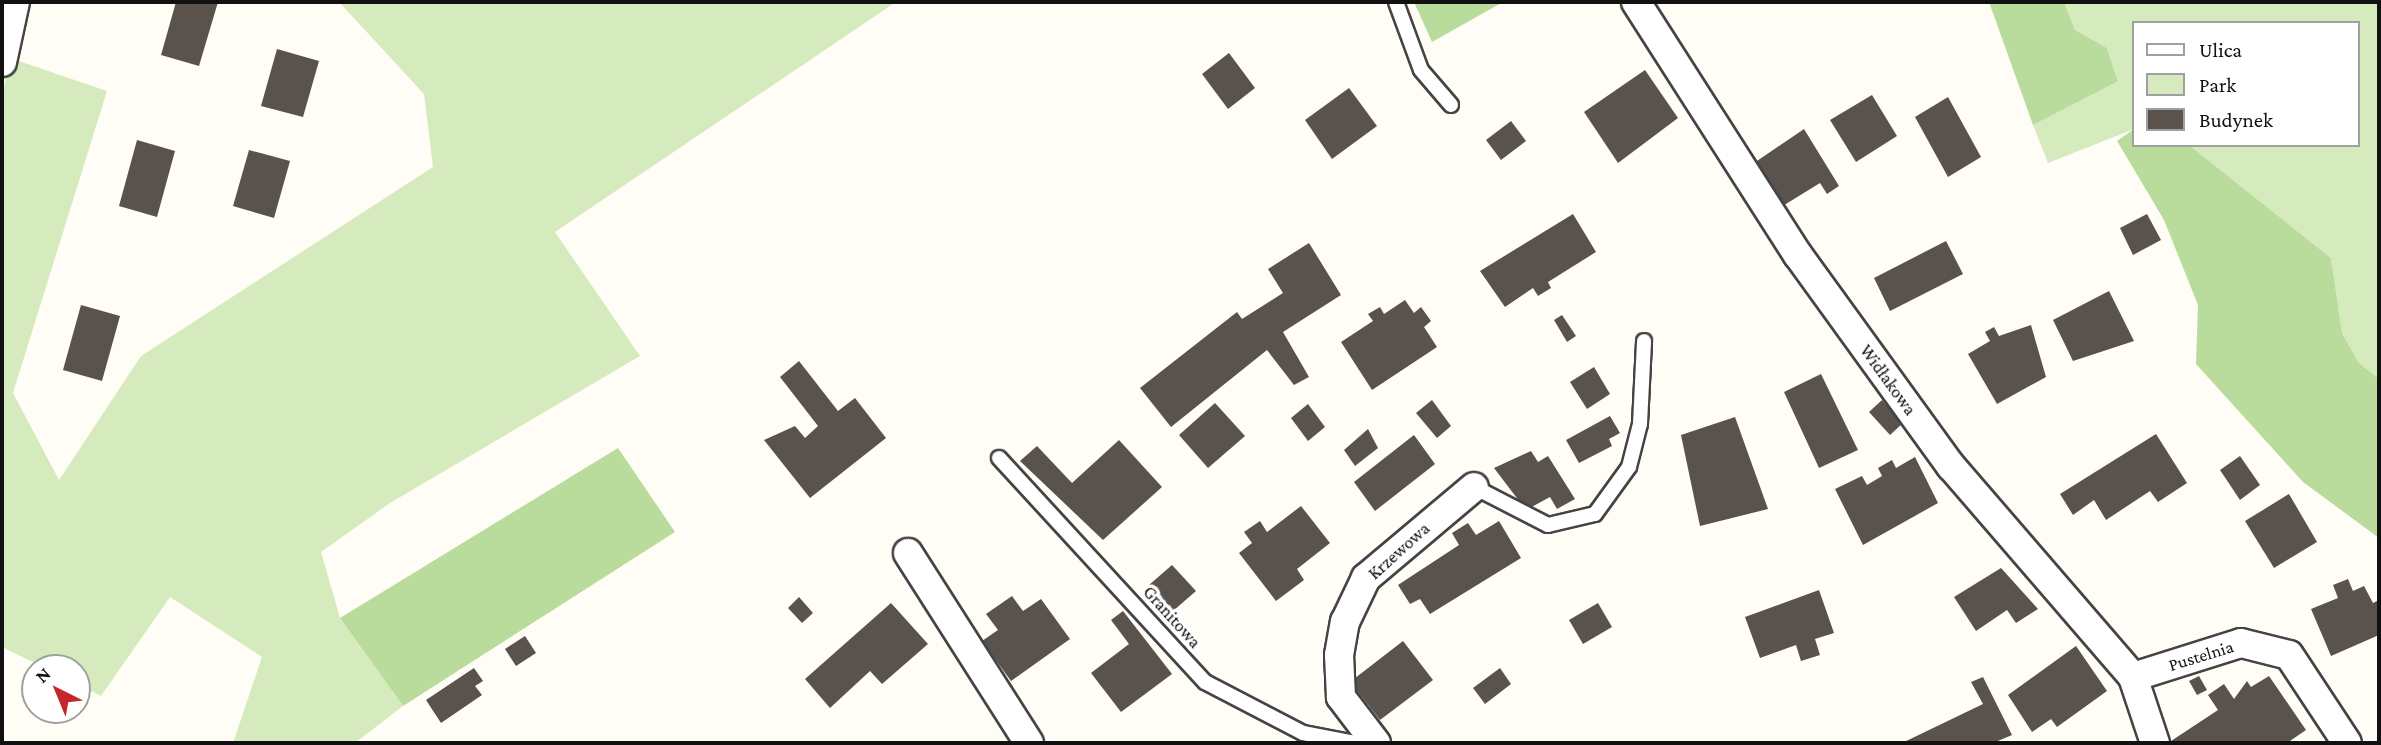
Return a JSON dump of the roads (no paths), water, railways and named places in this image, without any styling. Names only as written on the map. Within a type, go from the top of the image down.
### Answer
[{"type":"street","points":[[2,62],[15,2]]},
{"type":"street","name":"Widłakowa","points":[[1636,2],[1798,255],[1951,466],[2133,677],[2155,743]]},
{"type":"street","name":"Krzewowa","points":[[1376,743],[1341,697],[1339,655],[1345,622],[1366,578],[1474,487]]},
{"type":"street","points":[[908,553],[1029,743]]},
{"type":"street","name":"Pustelnia","points":[[2133,677],[2241,643],[2289,655],[2347,743]]},
{"type":"lane","points":[[1396,2],[1421,70],[1451,105]]},
{"type":"lane","points":[[1474,487],[1548,525],[1595,514],[1629,467],[1640,424],[1644,341]]},
{"type":"lane","name":"Granitowa","points":[[999,458],[1205,682],[1303,733],[1356,743]]}]
